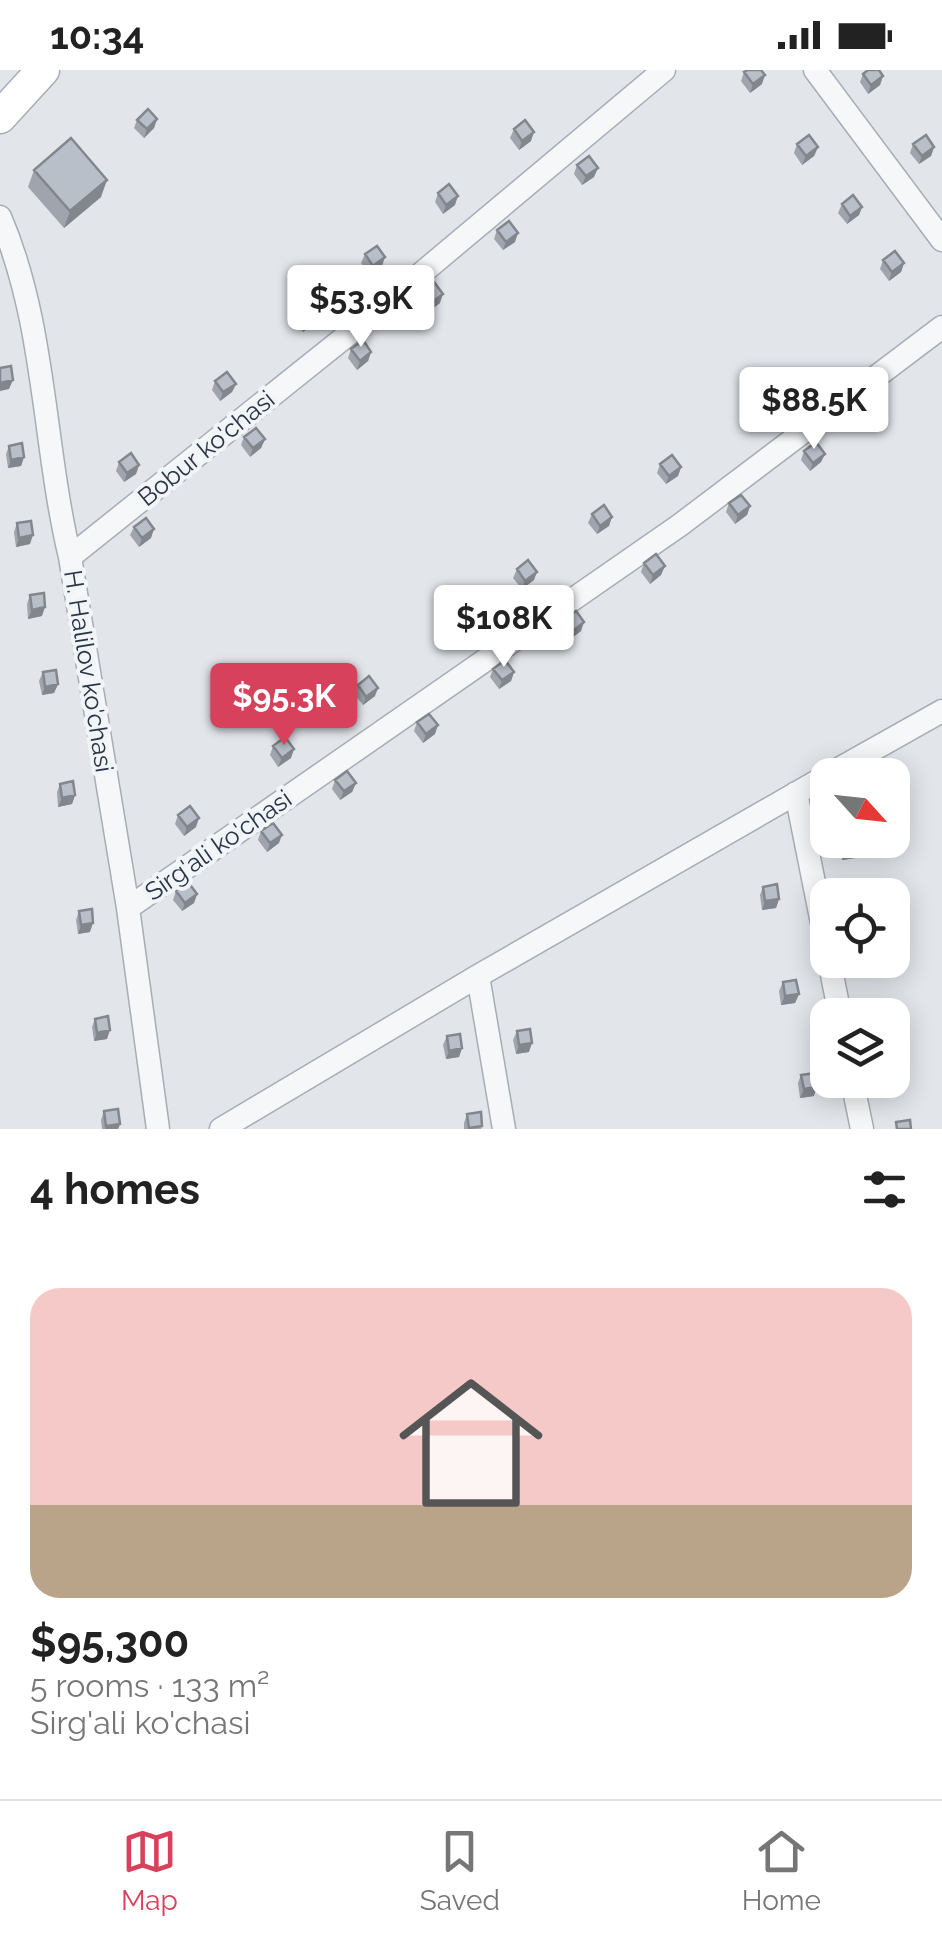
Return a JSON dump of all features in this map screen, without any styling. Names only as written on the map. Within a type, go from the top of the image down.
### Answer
[{"type":"street","points":[[0,116],[42,70]]},
{"type":"street","name":"Bobur ko'chasi","points":[[70,557],[354,329],[664,70]]},
{"type":"street","points":[[815,70],[942,240]]},
{"type":"street","name":"H. Halilov ko'chasi","points":[[0,218],[17,256],[31,318],[58,508],[70,557],[128,908],[158,1129]]},
{"type":"street","name":"Sirg'ali ko'chasi","points":[[128,908],[680,525],[942,327]]},
{"type":"street","points":[[858,758],[942,710]]},
{"type":"street","points":[[221,1129],[810,785]]},
{"type":"street","points":[[796,793],[813,878]]},
{"type":"street","points":[[478,976],[504,1129]]},
{"type":"street","points":[[856,1098],[862,1129]]},
{"type":"building","points":[[761,70],[765,75],[753,84],[744,72]]},
{"type":"building","points":[[879,70],[883,76],[871,85],[863,74]]},
{"type":"building","points":[[148,109],[157,119],[147,129],[137,120]]},
{"type":"building","points":[[525,120],[534,132],[522,141],[514,129]]},
{"type":"building","points":[[809,135],[818,147],[806,156],[797,144]]},
{"type":"building","points":[[926,135],[934,147],[922,156],[913,144]]},
{"type":"building","points":[[71,138],[107,180],[70,211],[34,170]]},
{"type":"building","points":[[589,156],[598,168],[586,176],[577,165]]},
{"type":"building","points":[[449,184],[458,196],[446,205],[438,193]]},
{"type":"building","points":[[853,195],[862,207],[850,216],[842,204]]},
{"type":"building","points":[[509,221],[518,233],[506,242],[497,230]]},
{"type":"building","points":[[377,246],[385,257],[373,266],[365,254]]},
{"type":"building","points":[[895,251],[904,263],[892,272],[883,260]]},
{"type":"building","points":[[434,282],[443,294],[431,303],[422,291]]},
{"type":"building","points":[[309,303],[318,314],[306,323],[297,311]]},
{"type":"building","points":[[363,340],[371,352],[360,361],[351,349]]},
{"type":"building","points":[[11,366],[13,380],[0,383],[0,368]]},
{"type":"building","points":[[227,372],[236,384],[223,392],[215,381]]},
{"type":"building","points":[[767,386],[775,398],[763,407],[755,395]]},
{"type":"building","points":[[256,428],[265,439],[253,448],[244,437]]},
{"type":"building","points":[[816,442],[825,454],[813,463],[804,451]]},
{"type":"building","points":[[22,443],[24,457],[11,460],[9,446]]},
{"type":"building","points":[[131,453],[139,465],[127,473],[119,462]]},
{"type":"building","points":[[672,455],[681,467],[669,476],[660,464]]},
{"type":"building","points":[[741,495],[750,506],[738,515],[729,503]]},
{"type":"building","points":[[604,505],[612,517],[600,526],[592,514]]},
{"type":"building","points":[[146,518],[154,529],[142,538],[134,527]]},
{"type":"building","points":[[31,521],[33,535],[19,538],[17,523]]},
{"type":"building","points":[[656,554],[665,566],[653,575],[644,563]]},
{"type":"building","points":[[528,560],[537,572],[525,581],[517,569]]},
{"type":"building","points":[[44,593],[45,607],[32,610],[30,595]]},
{"type":"building","points":[[576,611],[584,622],[573,631],[564,619]]},
{"type":"building","points":[[449,617],[458,630],[446,638],[437,626]]},
{"type":"building","points":[[505,660],[514,672],[502,680],[493,669]]},
{"type":"building","points":[[56,670],[58,684],[45,687],[43,672]]},
{"type":"building","points":[[369,676],[378,688],[366,697],[358,685]]},
{"type":"building","points":[[429,714],[438,725],[426,734],[417,722]]},
{"type":"building","points":[[285,737],[294,749],[282,758],[273,746]]},
{"type":"building","points":[[347,771],[356,783],[344,791],[335,780]]},
{"type":"building","points":[[73,781],[75,795],[62,798],[60,784]]},
{"type":"building","points":[[190,806],[199,818],[187,827],[178,815]]},
{"type":"building","points":[[273,823],[282,835],[270,843],[261,831]]},
{"type":"building","points":[[188,882],[197,894],[185,903],[176,891]]},
{"type":"building","points":[[777,884],[779,899],[765,901],[763,887]]},
{"type":"building","points":[[92,909],[93,923],[81,925],[79,911]]},
{"type":"building","points":[[796,980],[799,994],[785,996],[783,982]]},
{"type":"building","points":[[108,1016],[110,1030],[97,1033],[95,1019]]},
{"type":"building","points":[[530,1029],[532,1043],[519,1045],[517,1031]]},
{"type":"building","points":[[460,1034],[462,1048],[449,1051],[447,1036]]},
{"type":"building","points":[[810,1074],[810,1088],[804,1089],[801,1075]]},
{"type":"building","points":[[118,1109],[120,1124],[106,1126],[104,1111]]},
{"type":"building","points":[[481,1112],[482,1126],[469,1128],[467,1114]]},
{"type":"building","points":[[910,1120],[911,1129],[897,1129],[896,1122]]}]
